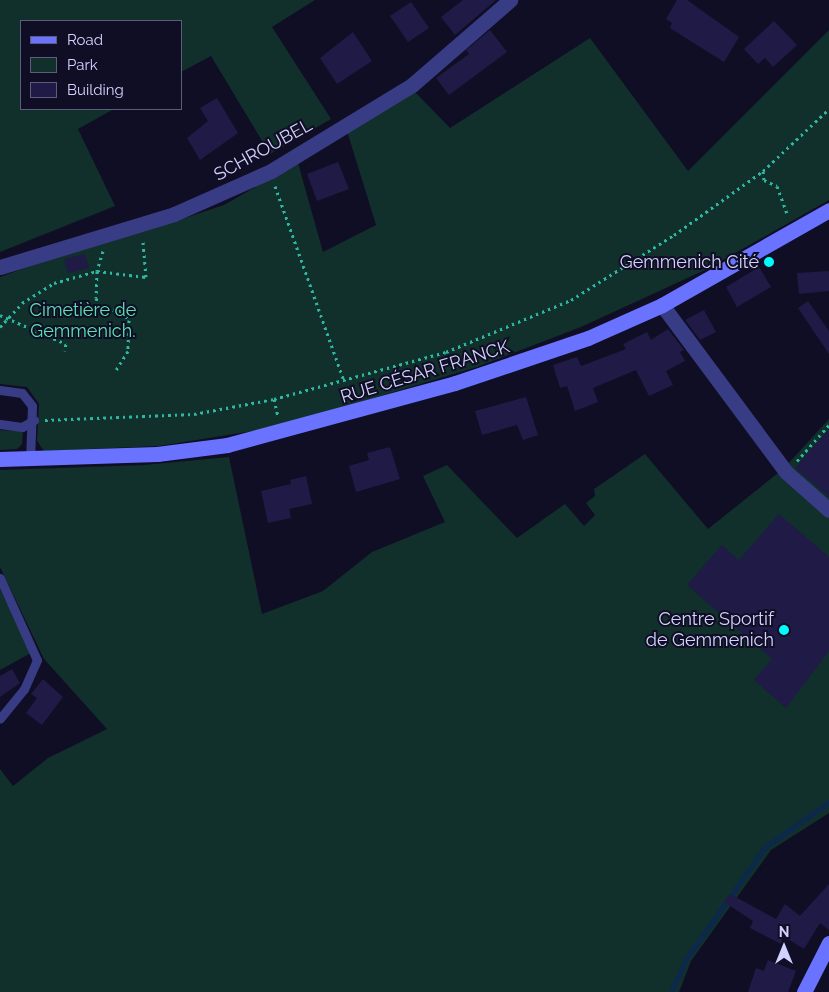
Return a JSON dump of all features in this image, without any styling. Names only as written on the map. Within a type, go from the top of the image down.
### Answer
[{"type":"main road","name":"RUE CÉSAR FRANCK","points":[[0,460],[157,454],[227,446],[283,433],[535,358],[662,305],[829,210]]},
{"type":"main road","points":[[804,992],[829,943]]},
{"type":"street","name":"SCHROUBEL","points":[[0,267],[202,204],[271,171],[412,84],[510,0]]},
{"type":"street","points":[[662,305],[786,472],[829,510]]},
{"type":"lane","points":[[0,390],[22,393],[32,406],[34,420],[30,460]]},
{"type":"lane","points":[[0,424],[22,427],[34,420]]},
{"type":"lane","points":[[0,578],[38,660],[24,689],[0,719]]},
{"type":"path","points":[[34,420],[194,414],[274,399],[446,352],[571,300],[674,235],[763,171],[829,109]]},
{"type":"path","points":[[271,171],[344,381]]},
{"type":"path","points":[[763,171],[764,180],[777,186],[785,200],[784,209],[794,231]]},
{"type":"path","points":[[106,233],[94,291],[100,307],[121,310],[129,320],[128,351],[116,370]]},
{"type":"path","points":[[0,326],[22,303],[54,283],[97,271],[146,277],[143,240]]},
{"type":"path","points":[[0,315],[66,344],[64,351]]},
{"type":"path","points":[[786,472],[829,425]]},
{"type":"green space","points":[[0,0],[315,0],[272,27],[331,119],[270,154],[211,56],[182,71],[182,20],[20,20],[20,110],[112,110],[78,129],[115,206],[0,252]]},
{"type":"green space","name":"Cimetière de Gemmenich.","points":[[829,30],[829,200],[707,269],[581,327],[477,367],[317,415],[265,429],[159,446],[44,451],[37,441],[39,404],[27,387],[0,384],[0,277],[77,249],[146,231],[224,205],[298,163],[323,252],[376,225],[347,131],[415,92],[450,128],[590,38],[688,171]]},
{"type":"green space","points":[[829,419],[829,505],[786,466]]},
{"type":"green space","points":[[0,430],[23,431],[22,444],[17,449],[0,450]]},
{"type":"green space","points":[[645,454],[708,529],[778,473],[829,514],[829,813],[771,850],[691,961],[679,992],[0,992],[0,769],[13,786],[48,758],[107,729],[44,659],[0,567],[0,470],[144,465],[229,457],[262,614],[323,591],[372,552],[445,522],[423,476],[447,465],[517,538],[565,504],[584,526],[595,515],[586,503],[595,496],[594,489]]},
{"type":"green space","points":[[0,589],[31,653],[0,670]]},
{"type":"building","points":[[463,0],[496,0],[455,35],[441,17]]},
{"type":"building","points":[[677,0],[687,0],[739,37],[724,62],[670,28],[672,23],[666,19]]},
{"type":"building","points":[[411,2],[429,28],[408,42],[390,16]]},
{"type":"building","points":[[774,21],[797,45],[773,67],[765,58],[758,64],[744,49]]},
{"type":"building","points":[[490,30],[507,52],[449,95],[436,78],[469,54],[466,50]]},
{"type":"building","points":[[353,32],[372,61],[337,84],[320,58]]},
{"type":"building","points":[[217,98],[238,133],[200,160],[187,138],[208,121],[200,108]]},
{"type":"building","points":[[338,162],[349,189],[317,201],[307,174]]},
{"type":"building","points":[[85,254],[89,268],[68,273],[64,259]]},
{"type":"building","points":[[759,267],[771,287],[737,307],[726,287]]},
{"type":"building","points":[[829,271],[829,291],[799,294],[797,273]]},
{"type":"building","points":[[808,301],[829,331],[829,354],[798,308]]},
{"type":"building","points":[[704,310],[716,332],[700,340],[685,320]]},
{"type":"building","points":[[668,329],[684,350],[680,352],[685,361],[666,371],[673,385],[649,396],[636,370],[593,388],[598,402],[575,411],[567,386],[560,388],[553,365],[577,357],[581,366],[626,349],[623,344],[647,332],[651,340]]},
{"type":"building","points":[[526,397],[538,435],[523,440],[517,425],[482,435],[475,411]]},
{"type":"building","points":[[829,429],[829,497],[795,468]]},
{"type":"building","points":[[390,447],[400,479],[356,492],[349,466],[369,460],[367,453]]},
{"type":"building","points":[[306,476],[312,504],[289,509],[291,518],[268,523],[261,491],[291,484],[290,480]]},
{"type":"building","name":"Centre Sportif de Gemmenich","points":[[779,514],[829,557],[829,651],[786,708],[754,680],[772,659],[687,585],[722,545],[739,560]]},
{"type":"building","points":[[12,669],[20,683],[0,697],[0,676]]},
{"type":"building","points":[[43,679],[63,697],[42,725],[26,713],[37,698],[31,694]]},
{"type":"building","points":[[829,884],[829,930],[820,923],[804,949],[783,936],[781,944],[750,928],[753,921],[724,902],[730,894],[776,919],[785,904],[800,916]]},
{"type":"building","points":[[768,960],[796,971],[788,992],[748,992],[756,968],[764,971]]},
{"type":"waterway","points":[[671,992],[686,959],[765,847],[829,802]]},
{"type":"place","name":"Gemmenich Cité","points":[[769,262]]},
{"type":"place","name":"Centre Sportif de Gemmenich","points":[[784,630]]}]
